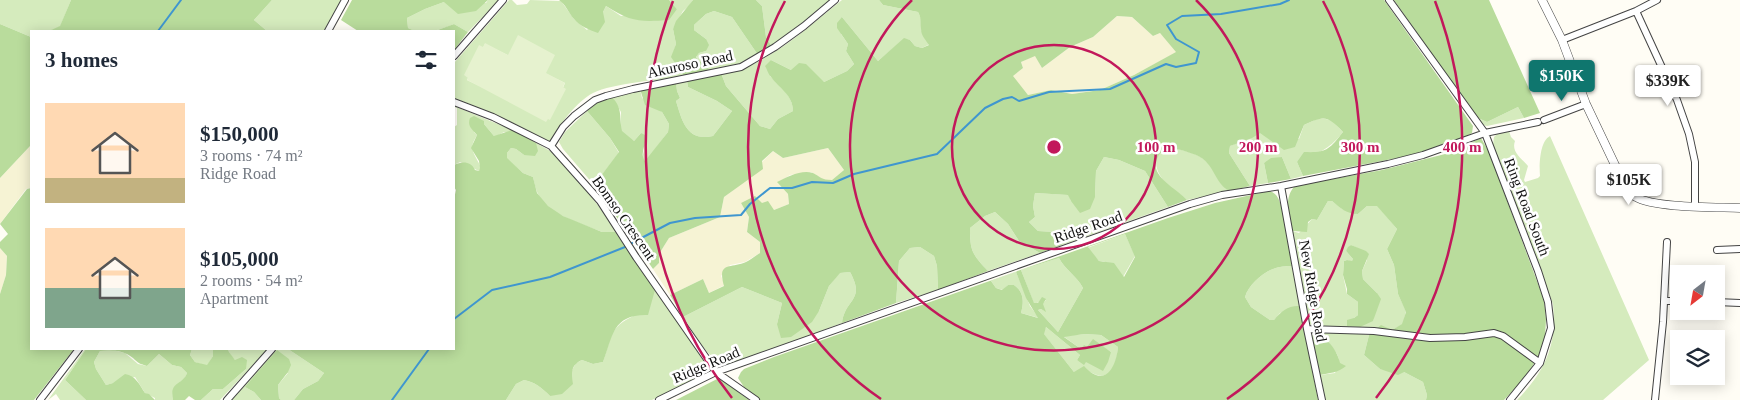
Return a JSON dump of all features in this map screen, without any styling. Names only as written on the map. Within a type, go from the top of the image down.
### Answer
[{"type":"street","points":[[329,30],[345,0]]},
{"type":"street","points":[[455,55],[503,0]]},
{"type":"street","name":"Akuroso Road","points":[[552,146],[563,126],[595,100],[633,89],[741,67],[765,54],[835,0]]},
{"type":"street","name":"Ring Road South","points":[[1389,0],[1485,133],[1548,302],[1550,328],[1540,363]]},
{"type":"street","points":[[1542,0],[1562,40],[1586,104],[1625,186],[1632,194],[1637,198],[1655,203],[1740,208]]},
{"type":"street","points":[[1562,40],[1636,11],[1657,0]]},
{"type":"street","points":[[1636,11],[1676,100],[1689,134],[1695,162],[1695,206]]},
{"type":"street","name":"Bomso Crescent","points":[[455,102],[493,117],[552,146],[600,201],[636,257],[716,372]]},
{"type":"street","name":"Ridge Road","points":[[659,400],[716,372],[1176,208],[1222,195],[1282,186],[1423,155],[1485,133],[1541,121],[1586,104]]},
{"type":"street","name":"New Ridge Road","points":[[1282,186],[1307,329],[1322,400]]},
{"type":"street","points":[[1655,400],[1667,242]]},
{"type":"street","points":[[1717,250],[1740,248]]},
{"type":"street","points":[[1664,301],[1670,301]]},
{"type":"street","points":[[1725,302],[1740,303]]},
{"type":"street","points":[[1307,329],[1374,332],[1430,338],[1465,337],[1494,333],[1503,336],[1540,363],[1510,400]]},
{"type":"street","points":[[40,400],[78,350]]},
{"type":"street","points":[[226,400],[249,377],[271,350]]},
{"type":"street","points":[[716,372],[756,400]]},
{"type":"shaded area","points":[[1117,16],[1132,17],[1153,36],[1160,33],[1177,52],[1134,75],[1100,90],[1072,94],[1051,90],[1028,95],[1012,76],[1023,68],[1021,62],[1035,55],[1042,68],[1070,47],[1093,37]]},
{"type":"shaded area","points":[[30,146],[30,188],[26,189],[0,224],[0,178]]},
{"type":"shaded area","points":[[828,148],[844,170],[832,180],[824,180],[811,172],[790,175],[778,183],[788,194],[789,204],[774,210],[762,203],[741,203],[749,217],[747,232],[760,242],[760,253],[745,262],[730,265],[721,276],[725,285],[709,293],[703,279],[670,295],[653,269],[659,263],[659,254],[669,238],[720,217],[724,197],[736,188],[773,151],[783,158]]},
{"type":"shaded area","points":[[0,248],[7,256],[6,275],[0,294]]},
{"type":"green space","points":[[0,0],[71,0],[60,27],[52,30],[30,30],[30,37],[0,24]]},
{"type":"green space","points":[[71,0],[272,0],[254,20],[266,30],[51,30],[60,26]]},
{"type":"green space","points":[[272,0],[341,0],[326,30],[266,30],[254,20]]},
{"type":"green space","points":[[352,0],[488,0],[476,11],[458,14],[444,2],[425,9],[407,18],[408,28],[413,30],[356,30],[341,20]]},
{"type":"green space","points":[[488,0],[499,0],[468,32],[454,24],[437,30],[414,30],[408,28],[407,18],[444,2],[486,3]]},
{"type":"green space","points":[[509,0],[512,0],[517,5],[527,4],[530,0],[561,1],[574,19],[587,30],[606,6],[621,16],[677,9],[669,0],[693,0],[683,11],[673,29],[676,44],[672,57],[684,76],[625,84],[593,93],[580,102],[568,115],[550,142],[509,121],[455,98],[455,62]],"holes":[[[485,44],[565,83],[549,119],[467,80]]]},
{"type":"green space","points":[[559,0],[669,0],[677,9],[669,20],[643,21],[629,18],[606,6],[603,12],[605,22],[598,33],[579,24]]},
{"type":"green space","points":[[693,0],[756,0],[762,6],[766,37],[772,47],[758,55],[732,17],[714,11],[706,14],[694,25],[694,30],[706,39],[709,45],[706,51],[699,53],[696,57],[708,65],[709,71],[684,76],[671,57],[676,44],[673,29],[676,21]]},
{"type":"green space","points":[[756,0],[832,0],[772,47],[766,37],[762,6]]},
{"type":"green space","points":[[842,0],[879,0],[883,5],[918,12],[921,18],[921,30],[930,44],[922,48],[915,46],[910,40],[904,39],[878,61],[842,17],[841,34],[848,44],[846,51],[854,64],[847,71],[824,82],[791,70],[771,60],[770,76],[788,96],[793,111],[778,119],[770,129],[760,126],[726,86],[721,73],[737,70],[769,56]]},
{"type":"green space","points":[[879,0],[1384,0],[1473,126],[1472,133],[1424,153],[1303,176],[1297,162],[1304,152],[1317,152],[1330,147],[1343,132],[1338,126],[1325,119],[1304,125],[1295,147],[1284,150],[1260,133],[1230,146],[1229,153],[1250,186],[1230,191],[1223,186],[1203,158],[1181,150],[1169,149],[1159,155],[1156,169],[1164,181],[1187,200],[1168,207],[1145,171],[1119,160],[1104,157],[1096,171],[1095,197],[1090,209],[1080,213],[1068,195],[1035,193],[1033,206],[1035,217],[1029,222],[1038,231],[1055,232],[1062,245],[1040,253],[1019,241],[1008,224],[995,212],[985,216],[970,228],[973,252],[988,271],[938,290],[937,266],[934,256],[920,247],[910,248],[899,261],[896,303],[842,323],[856,289],[850,272],[840,273],[829,286],[819,311],[812,322],[791,337],[781,338],[777,324],[782,303],[742,287],[683,317],[670,295],[703,279],[709,293],[724,286],[722,273],[726,267],[746,262],[760,253],[760,242],[747,232],[749,217],[741,203],[755,196],[762,203],[768,201],[774,210],[789,204],[788,194],[777,182],[804,172],[813,173],[823,179],[832,180],[844,170],[828,148],[783,158],[773,151],[762,161],[763,169],[724,197],[720,217],[669,238],[659,254],[659,263],[653,269],[594,185],[619,152],[610,138],[587,111],[598,102],[612,97],[619,109],[622,131],[634,141],[641,133],[645,135],[643,158],[645,161],[668,132],[669,124],[662,112],[645,105],[640,89],[676,82],[680,98],[676,101],[687,128],[697,136],[713,136],[732,111],[717,101],[688,87],[687,81],[721,73],[726,86],[760,126],[770,129],[778,119],[793,111],[791,100],[770,76],[765,66],[771,60],[791,70],[799,63],[806,64],[824,82],[847,71],[854,64],[846,51],[848,44],[837,28],[837,23],[842,17],[878,61],[904,38],[910,40],[915,46],[922,48],[929,45],[922,34],[918,12],[883,5]],"holes":[[[1117,16],[1132,17],[1153,36],[1160,33],[1176,52],[1134,75],[1100,90],[1072,94],[1051,90],[1028,95],[1013,76],[1023,68],[1021,62],[1035,56],[1042,68],[1070,47],[1093,37]]]},
{"type":"green space","points":[[1394,0],[1489,0],[1540,113],[1524,118],[1518,107],[1487,122],[1476,117]]},
{"type":"green space","points":[[714,11],[732,17],[758,55],[739,64],[709,71],[708,65],[700,61],[696,56],[706,51],[706,39],[694,30],[694,25],[706,14]]},
{"type":"green space","points":[[0,24],[30,37],[30,146],[0,178]]},
{"type":"green space","points":[[454,24],[468,32],[455,49],[455,30],[438,30]]},
{"type":"green space","points":[[518,35],[555,55],[546,73],[565,83],[563,87],[566,89],[550,120],[548,119],[546,122],[467,80],[468,78],[464,75],[479,45],[483,47],[485,43],[508,55]]},
{"type":"green space","points":[[687,81],[688,87],[717,101],[732,111],[713,136],[697,136],[691,133],[683,122],[676,101],[680,98],[676,82]]},
{"type":"green space","points":[[640,89],[642,98],[662,112],[669,124],[668,132],[647,160],[644,161],[644,144],[641,133],[634,141],[621,131],[621,112],[612,97]]},
{"type":"green space","points":[[455,106],[515,131],[552,152],[571,169],[608,219],[707,364],[706,374],[652,400],[506,400],[516,384],[524,380],[532,382],[550,396],[571,372],[576,363],[582,360],[593,364],[603,362],[615,329],[635,315],[602,232],[565,217],[548,207],[537,192],[533,177],[523,173],[506,158],[511,148],[524,155],[536,143],[504,132],[494,136],[484,124],[474,132],[477,135],[472,146],[481,168],[479,171],[460,162],[455,164],[457,108]]},
{"type":"green space","points":[[1518,107],[1524,118],[1487,126],[1483,125],[1476,117],[1487,122]]},
{"type":"green space","points":[[587,111],[610,138],[619,153],[594,185],[559,142],[565,132]]},
{"type":"green space","points":[[474,116],[484,121],[484,124],[494,136],[512,130],[536,143],[538,151],[535,156],[524,155],[511,148],[507,153],[507,158],[523,173],[533,177],[537,193],[548,206],[563,216],[602,232],[615,232],[655,290],[648,315],[628,318],[621,322],[612,335],[603,362],[593,364],[582,360],[578,362],[573,369],[573,384],[562,394],[550,396],[532,382],[524,380],[516,384],[506,400],[294,400],[303,389],[318,381],[324,373],[290,350],[455,350],[455,165],[466,163],[479,171],[480,168],[479,161],[471,148],[477,135],[469,123],[470,118]]},
{"type":"green space","points":[[1319,118],[1332,120],[1343,132],[1328,147],[1317,154],[1297,162],[1303,176],[1291,179],[1282,157],[1264,163],[1268,183],[1250,186],[1229,153],[1230,146],[1260,132],[1299,139],[1304,125]]},
{"type":"green space","points":[[1509,131],[1515,141],[1514,148],[1516,152],[1528,166],[1525,182],[1540,176],[1542,148],[1550,136],[1649,360],[1603,400],[1517,400],[1542,367],[1551,344],[1554,319],[1553,304],[1493,145],[1494,137],[1498,133]]},
{"type":"green space","points":[[1481,138],[1489,152],[1544,300],[1545,338],[1539,355],[1526,377],[1504,400],[1426,400],[1427,395],[1423,382],[1404,372],[1398,375],[1380,369],[1364,355],[1369,335],[1381,325],[1392,330],[1402,324],[1406,312],[1398,294],[1394,265],[1387,249],[1397,229],[1377,206],[1367,206],[1358,214],[1354,214],[1344,210],[1332,201],[1328,201],[1317,220],[1312,219],[1308,222],[1307,232],[1292,231],[1288,213],[1289,196],[1295,186],[1382,170],[1449,153]]},
{"type":"green space","points":[[1174,148],[1192,153],[1204,159],[1220,182],[1230,191],[1187,200],[1170,188],[1159,174],[1156,160],[1162,152]]},
{"type":"green space","points":[[1104,157],[1119,160],[1145,171],[1168,207],[1062,245],[1055,232],[1038,231],[1029,222],[1035,217],[1033,206],[1035,193],[1069,195],[1071,201],[1095,197],[1096,171]]},
{"type":"green space","points":[[1282,157],[1291,179],[1268,183],[1264,163],[1271,158]]},
{"type":"green space","points":[[30,188],[30,350],[73,350],[34,400],[0,400],[0,294],[6,275],[7,256],[0,248],[0,242],[8,234],[0,224],[27,189]]},
{"type":"green space","points":[[1269,191],[1278,198],[1285,221],[1292,266],[1275,268],[1264,274],[1254,282],[1245,297],[1251,307],[1270,320],[1274,320],[1282,311],[1300,306],[1318,400],[760,400],[744,387],[738,378],[744,369],[774,357],[1168,218],[1215,203]],"holes":[[[1125,234],[1135,257],[1124,277],[1114,263],[1099,261],[1088,247]],[[1059,258],[1083,288],[1058,332],[1038,310],[1041,309],[1046,312],[1043,304],[1046,299],[1042,297],[1038,303],[1034,303],[1021,270]],[[1016,272],[1026,298],[1038,318],[1021,313],[1022,298],[1020,291],[1014,285],[1008,285],[1002,290],[996,288],[991,281]],[[1046,327],[1080,355],[1077,360],[1084,365],[1086,362],[1103,371],[1111,352],[1093,339],[1087,347],[1084,345],[1081,349],[1064,337],[1084,334],[1101,335],[1118,347],[1115,362],[1108,373],[1103,375],[1097,375],[1084,366],[1074,372],[1044,334]]]},
{"type":"green space","points":[[1328,201],[1332,201],[1342,209],[1358,214],[1367,206],[1377,205],[1397,229],[1387,249],[1394,265],[1398,294],[1406,311],[1403,324],[1392,330],[1374,331],[1312,326],[1310,324],[1292,231],[1299,233],[1312,219],[1317,220]],"holes":[[[1351,245],[1359,249],[1367,260],[1362,271],[1363,279],[1377,293],[1373,321],[1354,318],[1358,315],[1358,302],[1347,294],[1343,275],[1344,261],[1352,262],[1353,259],[1346,251]]]},
{"type":"green space","points":[[995,212],[1008,224],[1019,241],[1040,253],[988,271],[973,252],[970,228],[985,216]]},
{"type":"green space","points":[[1125,234],[1135,256],[1123,277],[1116,268],[1106,262],[1099,261],[1087,248]]},
{"type":"green space","points":[[1351,245],[1369,254],[1362,271],[1363,279],[1381,299],[1373,321],[1360,327],[1347,326],[1347,320],[1358,315],[1358,302],[1347,294],[1343,275],[1344,261],[1352,261],[1353,259],[1346,251]]},
{"type":"green space","points":[[920,247],[934,256],[937,266],[938,290],[896,303],[899,261],[910,248]]},
{"type":"green space","points":[[1059,258],[1083,288],[1058,332],[1038,310],[1045,311],[1042,304],[1046,300],[1034,304],[1021,270]]},
{"type":"green space","points":[[1283,266],[1292,266],[1300,306],[1280,313],[1274,320],[1270,320],[1251,307],[1245,297],[1247,292],[1254,282],[1269,271]]},
{"type":"green space","points":[[850,272],[856,289],[842,323],[731,365],[723,364],[709,354],[683,317],[742,287],[782,303],[777,324],[819,311],[829,286],[839,273]]},
{"type":"green space","points":[[1016,272],[1030,306],[1039,318],[1021,313],[1022,298],[1020,291],[1014,285],[1008,285],[1003,290],[996,288],[991,281]]},
{"type":"green space","points":[[1046,327],[1080,355],[1077,360],[1085,362],[1111,352],[1100,345],[1081,349],[1063,336],[1101,335],[1118,347],[1114,367],[1107,374],[1103,375],[1087,371],[1074,372],[1043,333]]},
{"type":"green space","points":[[1315,332],[1349,332],[1369,335],[1364,355],[1380,369],[1404,372],[1423,382],[1427,395],[1426,400],[1324,400],[1320,375],[1335,373],[1339,358],[1327,339],[1311,340]]},
{"type":"green space","points":[[1321,337],[1330,344],[1340,363],[1346,366],[1337,371],[1320,375],[1311,340]]},
{"type":"green space","points":[[85,350],[65,380],[86,400],[60,400],[56,394],[48,400]]},
{"type":"green space","points":[[85,350],[192,350],[190,355],[195,362],[207,365],[213,356],[213,350],[228,350],[235,360],[242,357],[247,360],[246,369],[223,389],[213,389],[201,400],[195,400],[189,396],[185,400],[173,400],[174,387],[187,373],[181,367],[172,365],[159,354],[147,366],[139,363],[129,355],[113,351],[100,351],[94,362],[106,385],[113,383],[125,374],[129,375],[137,381],[145,393],[155,400],[86,400],[65,380]]},
{"type":"green space","points":[[113,350],[125,353],[138,364],[147,366],[159,354],[172,365],[181,367],[187,373],[173,390],[173,400],[155,400],[155,398],[145,393],[135,377],[106,385],[94,362],[100,351]]},
{"type":"green space","points":[[192,350],[213,350],[213,356],[207,366],[195,362],[190,355]]},
{"type":"green space","points":[[228,350],[267,350],[220,400],[201,400],[213,389],[223,389],[246,369]]},
{"type":"green space","points":[[276,350],[290,350],[324,373],[318,381],[303,389],[294,400],[281,400],[279,398],[278,385],[288,373],[245,387],[254,392],[261,400],[230,400]]},
{"type":"green space","points":[[277,350],[289,359],[291,365],[278,385],[279,398],[281,400],[261,400],[254,392],[245,387]]},
{"type":"green space","points":[[719,378],[749,400],[676,400],[678,399]]},
{"type":"waterway","points":[[159,30],[181,0]]},
{"type":"waterway","points":[[632,243],[670,223],[695,218],[741,215],[750,204],[770,188],[792,188],[812,182],[833,183],[854,174],[937,154],[985,108],[1003,99],[1012,97],[1019,101],[1049,92],[1110,89],[1166,64],[1176,67],[1196,63],[1199,52],[1176,39],[1167,25],[1182,16],[1221,14],[1280,4],[1289,0]]},
{"type":"waterway","points":[[455,318],[492,290],[550,277],[625,247]]},
{"type":"waterway","points":[[392,400],[428,350]]}]
